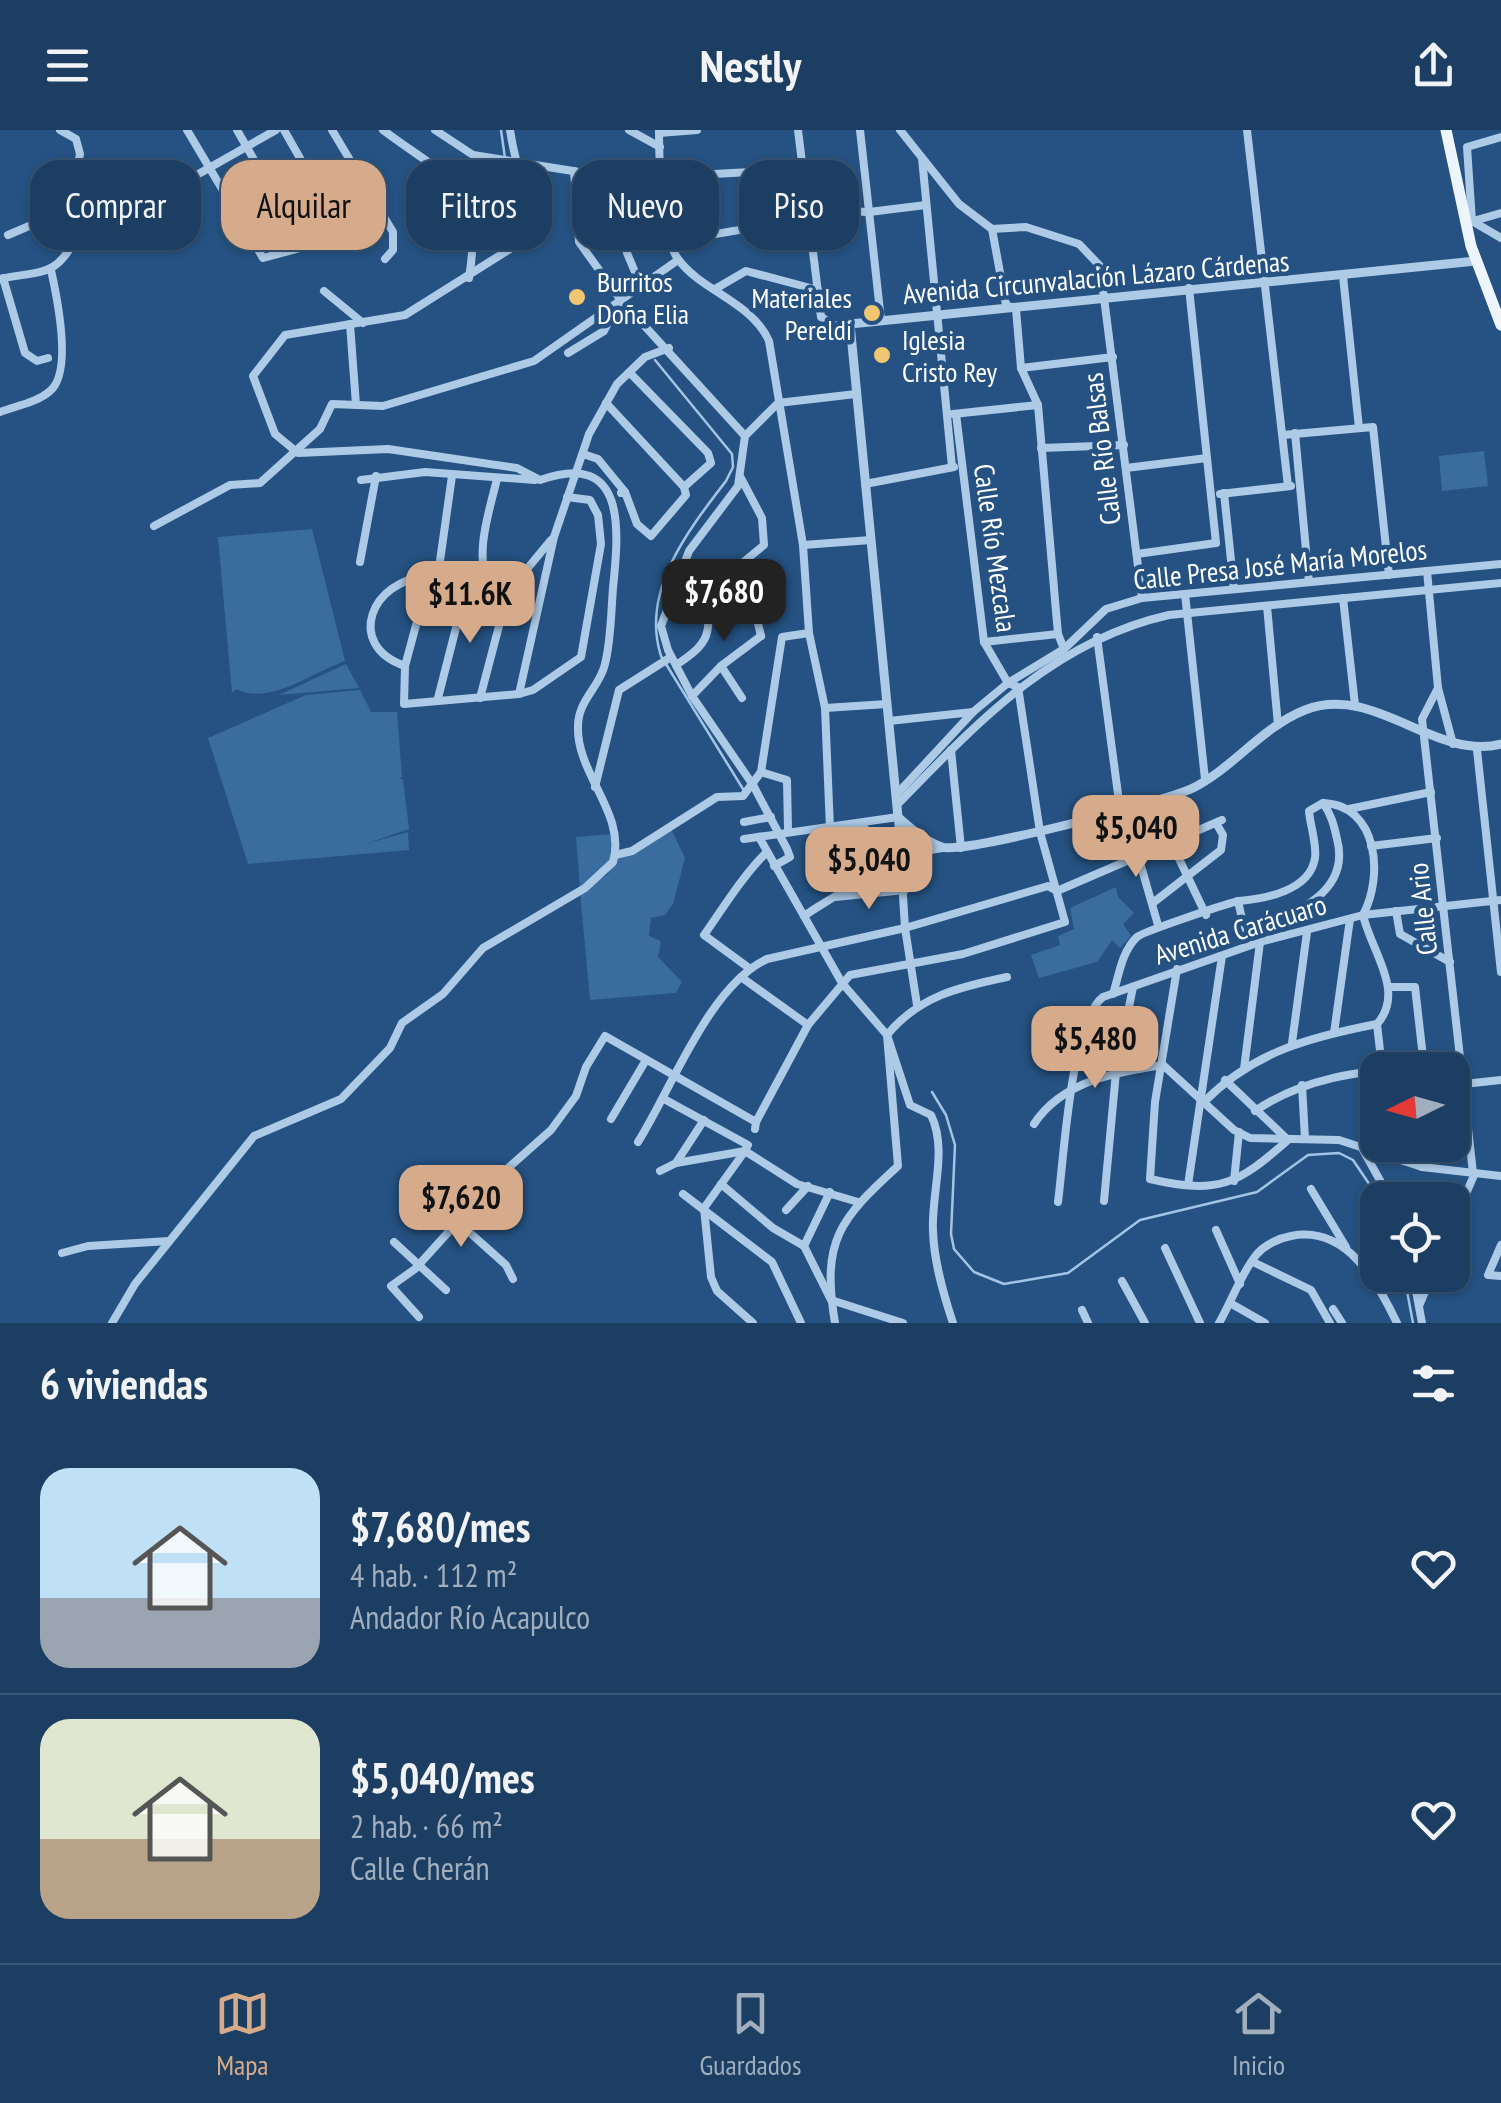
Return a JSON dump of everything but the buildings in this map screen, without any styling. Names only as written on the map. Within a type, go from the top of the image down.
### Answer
[{"type":"main road","points":[[1446,130],[1476,262],[1501,325]]},
{"type":"street","points":[[60,130],[76,139],[79,160]]},
{"type":"street","points":[[187,130],[221,187]]},
{"type":"street","points":[[237,130],[255,160]]},
{"type":"street","points":[[201,174],[280,130],[298,160]]},
{"type":"street","points":[[332,130],[349,160]]},
{"type":"street","points":[[383,130],[468,198],[476,228],[469,279]]},
{"type":"street","points":[[435,130],[473,155],[506,160]]},
{"type":"street","points":[[510,130],[513,160]]},
{"type":"street","points":[[629,130],[660,147]]},
{"type":"street","points":[[661,160],[659,131],[696,130]]},
{"type":"street","points":[[798,130],[801,160]]},
{"type":"street","points":[[860,130],[880,320]]},
{"type":"street","points":[[900,130],[959,204],[992,228],[1006,305],[1016,309],[1022,368],[1038,405],[1058,634],[1064,649]]},
{"type":"street","points":[[1247,130],[1268,285],[1288,486]]},
{"type":"street","points":[[1469,222],[1467,147],[1501,137]]},
{"type":"street","name":"Calle Río Mezcala","points":[[922,158],[936,314],[984,642],[1008,683]]},
{"type":"street","points":[[859,212],[926,205]]},
{"type":"street","points":[[1469,222],[1501,213]]},
{"type":"street","points":[[1469,222],[1501,238]]},
{"type":"street","points":[[385,259],[395,242],[386,224]]},
{"type":"street","points":[[8,235],[30,226]]},
{"type":"street","name":"Calle Río Balsas","points":[[992,228],[1026,228],[1080,244],[1100,266],[1142,598]]},
{"type":"street","points":[[48,358],[37,361],[25,353],[1,278],[51,270],[59,266],[69,250]]},
{"type":"street","points":[[258,250],[263,258],[293,250]]},
{"type":"street","points":[[511,250],[406,315],[285,335],[253,376],[275,434],[298,453],[388,450],[517,468],[540,480]]},
{"type":"street","points":[[585,250],[620,299],[746,436]]},
{"type":"street","points":[[627,250],[640,284]]},
{"type":"street","points":[[673,250],[678,260],[766,333],[803,545],[809,633],[825,708],[830,830]]},
{"type":"street","points":[[813,250],[822,317],[838,328],[850,324],[897,800],[905,928],[916,1005]]},
{"type":"street","points":[[154,526],[230,484],[260,483],[298,453],[320,429],[332,404],[383,406],[534,362],[678,260]]},
{"type":"street","name":"Avenida Circunvalación Lázaro Cárdenas","points":[[850,324],[1006,305],[1189,288],[1268,285],[1476,262]]},
{"type":"street","points":[[0,412],[47,395],[58,384],[62,320],[51,270]]},
{"type":"street","points":[[715,289],[746,271],[818,290]]},
{"type":"street","points":[[1344,276],[1360,428]]},
{"type":"street","points":[[1189,288],[1216,542]]},
{"type":"street","points":[[324,291],[363,323]]},
{"type":"street","points":[[1485,291],[1501,298]]},
{"type":"street","points":[[568,352],[604,331],[620,299]]},
{"type":"street","points":[[350,324],[356,405]]},
{"type":"street","points":[[480,698],[508,592],[554,537],[565,515],[566,498],[576,471],[606,403],[645,357],[668,349]]},
{"type":"street","points":[[1022,368],[1113,357]]},
{"type":"street","points":[[630,373],[711,458],[711,464],[684,486]]},
{"type":"street","points":[[784,831],[692,696],[672,660],[662,626],[682,565],[741,478],[746,436],[778,403],[856,394]]},
{"type":"street","points":[[583,454],[598,459],[626,492],[636,524],[651,536],[686,495],[684,486],[606,403]]},
{"type":"street","points":[[951,414],[1038,405]]},
{"type":"street","points":[[1282,434],[1373,426],[1389,574]]},
{"type":"street","points":[[1295,434],[1309,582]]},
{"type":"street","points":[[1042,448],[1124,445]]},
{"type":"street","points":[[1126,468],[1207,458]]},
{"type":"street","points":[[866,484],[956,466]]},
{"type":"street","points":[[112,1323],[169,1241],[254,1136],[342,1100],[390,1048],[402,1023],[443,994],[483,948],[606,873],[615,855],[615,830],[582,759],[578,726],[580,708],[604,668],[618,536],[611,494],[595,478],[576,471],[540,480],[424,472],[360,480]]},
{"type":"street","points":[[360,562],[376,476]]},
{"type":"street","points":[[405,666],[389,660],[370,634],[368,620],[382,596],[410,581],[438,574],[444,558],[452,476]]},
{"type":"street","points":[[488,590],[482,550],[486,512],[497,478]]},
{"type":"street","points":[[595,786],[618,690],[656,666],[701,648],[710,628],[706,593],[764,545],[762,518],[741,478]]},
{"type":"street","points":[[1211,494],[1300,485]]},
{"type":"street","points":[[611,494],[626,492]]},
{"type":"street","points":[[1224,494],[1234,589]]},
{"type":"street","points":[[428,577],[405,666],[404,704],[534,690],[581,657],[599,555],[602,530],[594,505],[583,497],[566,498]]},
{"type":"street","points":[[599,555],[618,536]]},
{"type":"street","points":[[519,694],[554,537]]},
{"type":"street","points":[[803,545],[871,540]]},
{"type":"street","points":[[1136,554],[1229,541]]},
{"type":"street","name":"Calle Presa José María Morelos","points":[[897,800],[973,712],[1008,683],[1064,649],[1106,609],[1142,598],[1501,564]]},
{"type":"street","points":[[1427,571],[1438,688],[1453,744]]},
{"type":"street","points":[[428,577],[508,592]]},
{"type":"street","name":"Calle Presa José María Morelos","points":[[897,800],[1018,686],[1097,637],[1126,624],[1188,613],[1501,584]]},
{"type":"street","points":[[438,698],[467,585]]},
{"type":"street","points":[[712,590],[753,603],[762,636]]},
{"type":"street","points":[[1185,594],[1205,779]]},
{"type":"street","points":[[1344,598],[1355,705]]},
{"type":"street","points":[[1267,606],[1278,725]]},
{"type":"street","points":[[692,696],[721,666],[762,636],[809,633]]},
{"type":"street","points":[[984,642],[1058,634]]},
{"type":"street","points":[[615,855],[632,852],[716,796],[743,796],[753,785],[760,772],[782,637]]},
{"type":"street","points":[[1097,637],[1120,808]]},
{"type":"street","points":[[721,666],[742,698]]},
{"type":"street","points":[[419,1317],[391,1286],[419,1265],[550,1130],[576,1096],[600,1040],[612,1038],[756,1126],[808,1025],[850,975],[912,966],[1064,922],[1040,832],[1018,686],[1008,683]]},
{"type":"street","points":[[1423,730],[1422,710],[1438,688]]},
{"type":"street","points":[[825,708],[887,704]]},
{"type":"street","points":[[902,855],[1040,832],[1191,789],[1278,725],[1307,709],[1355,705],[1453,744],[1477,750],[1501,744]]},
{"type":"street","points":[[889,721],[973,712]]},
{"type":"street","name":"Calle Ario","points":[[1423,730],[1461,1052]]},
{"type":"street","points":[[951,750],[960,848]]},
{"type":"street","points":[[1477,750],[1497,901],[1501,972]]},
{"type":"street","points":[[760,772],[786,780],[784,831],[790,857],[774,866]]},
{"type":"street","points":[[1349,809],[1431,792]]},
{"type":"street","points":[[1245,932],[1300,911],[1340,872],[1342,859],[1330,813],[1322,803]]},
{"type":"street","points":[[1058,1202],[1084,1024],[1093,1005],[1113,994],[1126,953],[1138,936],[1158,925],[1206,915],[1238,901],[1254,903],[1306,875],[1315,858],[1309,811],[1322,803],[1349,809],[1360,819],[1372,846],[1437,838]]},
{"type":"street","points":[[744,822],[771,817]]},
{"type":"street","points":[[744,839],[784,831],[830,830],[898,817],[943,848]]},
{"type":"street","points":[[1057,891],[1219,822],[1223,835],[1221,850],[1154,902]]},
{"type":"street","points":[[804,916],[868,872],[874,858],[873,835],[860,825]]},
{"type":"street","points":[[760,838],[842,983],[887,1034],[910,1105],[931,1114],[940,1132],[932,1226],[953,1323]]},
{"type":"street","points":[[1170,840],[1206,915]]},
{"type":"street","name":"Avenida Carácuaro","points":[[1113,994],[1260,942],[1363,915],[1372,890],[1372,846]]},
{"type":"street","points":[[748,968],[704,935],[727,908],[748,870],[768,852]]},
{"type":"street","points":[[1139,859],[1158,925]]},
{"type":"street","points":[[638,1142],[714,1009],[748,968],[1048,886],[1057,891]]},
{"type":"street","points":[[830,897],[905,890]]},
{"type":"street","points":[[1238,901],[1249,946]]},
{"type":"street","points":[[1381,1052],[1378,1024],[1390,1007],[1390,987],[1369,945],[1363,915],[1497,901]]},
{"type":"street","points":[[1396,910],[1400,934],[1450,962]]},
{"type":"street","points":[[1334,1033],[1350,919]]},
{"type":"street","points":[[1292,1043],[1307,932]]},
{"type":"street","points":[[1244,1069],[1260,942]]},
{"type":"street","points":[[1188,1185],[1222,956]]},
{"type":"street","points":[[1177,969],[1150,1178],[1188,1185],[1234,1181],[1254,1172],[1288,1140]]},
{"type":"street","points":[[741,977],[808,1025]]},
{"type":"street","points":[[835,1323],[831,1300],[834,1238],[858,1202],[898,1166],[887,1034],[916,1005],[1007,977]]},
{"type":"street","points":[[1104,1201],[1116,1072],[1132,987]]},
{"type":"street","points":[[1390,987],[1415,987],[1422,1052]]},
{"type":"street","points":[[1202,1100],[1225,1080],[1292,1043],[1378,1024]]},
{"type":"street","points":[[611,1118],[643,1059]]},
{"type":"street","points":[[1163,1064],[1239,1132],[1262,1141],[1339,1140],[1360,1148]]},
{"type":"street","points":[[1034,1124],[1042,1112],[1074,1088],[1116,1072],[1163,1064]]},
{"type":"street","points":[[1255,1111],[1302,1085],[1360,1072]]},
{"type":"street","points":[[1225,1080],[1288,1140]]},
{"type":"street","points":[[1470,1083],[1501,1080]]},
{"type":"street","points":[[1302,1085],[1305,1139]]},
{"type":"street","points":[[664,1099],[704,1120],[797,1184],[858,1202]]},
{"type":"street","points":[[676,1163],[704,1120]]},
{"type":"street","points":[[1234,1181],[1239,1132]]},
{"type":"street","name":"Calle Ario","points":[[1470,1137],[1474,1173]]},
{"type":"street","points":[[660,1172],[676,1163],[746,1148]]},
{"type":"street","points":[[746,1148],[704,1208],[711,1278],[718,1291],[753,1323]]},
{"type":"street","points":[[1406,1162],[1501,1176]]},
{"type":"street","points":[[1421,1162],[1422,1167]]},
{"type":"street","points":[[1470,1183],[1474,1173]]},
{"type":"street","points":[[722,1184],[773,1228],[804,1246],[831,1300],[903,1323]]},
{"type":"street","points":[[786,1210],[808,1186]]},
{"type":"street","points":[[1311,1189],[1346,1248],[1382,1293],[1396,1323]]},
{"type":"street","points":[[804,1246],[830,1192]]},
{"type":"street","points":[[683,1194],[772,1262],[801,1323]]},
{"type":"street","points":[[440,1206],[506,1265],[513,1279]]},
{"type":"street","points":[[1216,1230],[1240,1284]]},
{"type":"street","points":[[1220,1323],[1252,1262],[1267,1246],[1298,1234],[1346,1248]]},
{"type":"street","points":[[62,1253],[88,1246],[169,1241]]},
{"type":"street","points":[[394,1242],[446,1290]]},
{"type":"street","points":[[1501,1245],[1488,1275],[1501,1276]]},
{"type":"street","points":[[1165,1248],[1200,1323]]},
{"type":"street","points":[[1252,1262],[1311,1290],[1330,1323]]},
{"type":"street","points":[[1122,1281],[1145,1323]]},
{"type":"street","points":[[1416,1292],[1422,1323]]},
{"type":"street","points":[[1418,1306],[1424,1292]]},
{"type":"street","points":[[1230,1302],[1265,1323]]},
{"type":"street","points":[[1333,1309],[1342,1323]]},
{"type":"street","points":[[1082,1310],[1088,1323]]},
{"type":"shaded area","points":[[1484,451],[1488,486],[1442,491],[1439,456]]},
{"type":"shaded area","points":[[312,529],[345,661],[276,691],[249,693],[236,689],[232,693],[218,537]]},
{"type":"shaded area","points":[[346,664],[359,688],[279,695]]},
{"type":"shaded area","points":[[360,690],[371,712],[397,712],[402,777],[398,779],[403,779],[409,829],[365,844],[408,832],[409,850],[248,864],[208,738],[306,695]]},
{"type":"shaded area","points":[[671,829],[685,858],[673,904],[665,915],[651,918],[649,936],[661,941],[658,957],[682,982],[676,993],[590,1000],[580,892],[608,874],[616,856]]},
{"type":"shaded area","points":[[614,834],[612,863],[580,888],[576,837]]},
{"type":"shaded area","points":[[1116,887],[1118,897],[1134,913],[1123,924],[1131,936],[1120,948],[1112,940],[1097,962],[1039,978],[1031,955],[1060,945],[1058,936],[1074,929],[1070,908]]},
{"type":"waterway","points":[[501,130],[505,160]]},
{"type":"waterway","points":[[655,360],[732,454],[733,467],[726,481],[697,519],[672,562],[657,608],[656,632],[661,656],[743,789]]},
{"type":"waterway","points":[[932,1092],[946,1115],[955,1145],[951,1234],[954,1249],[974,1272],[1004,1284],[1068,1273],[1140,1220],[1257,1192],[1308,1155],[1339,1153],[1353,1160],[1368,1182]]},
{"type":"waterway","points":[[1407,1292],[1413,1323]]},
{"type":"place","name":"Burritos Doña Elia","points":[[577,297]]},
{"type":"place","name":"Materiales Pereldi","points":[[872,313]]},
{"type":"place","name":"Iglesia Cristo Rey","points":[[882,355]]}]
